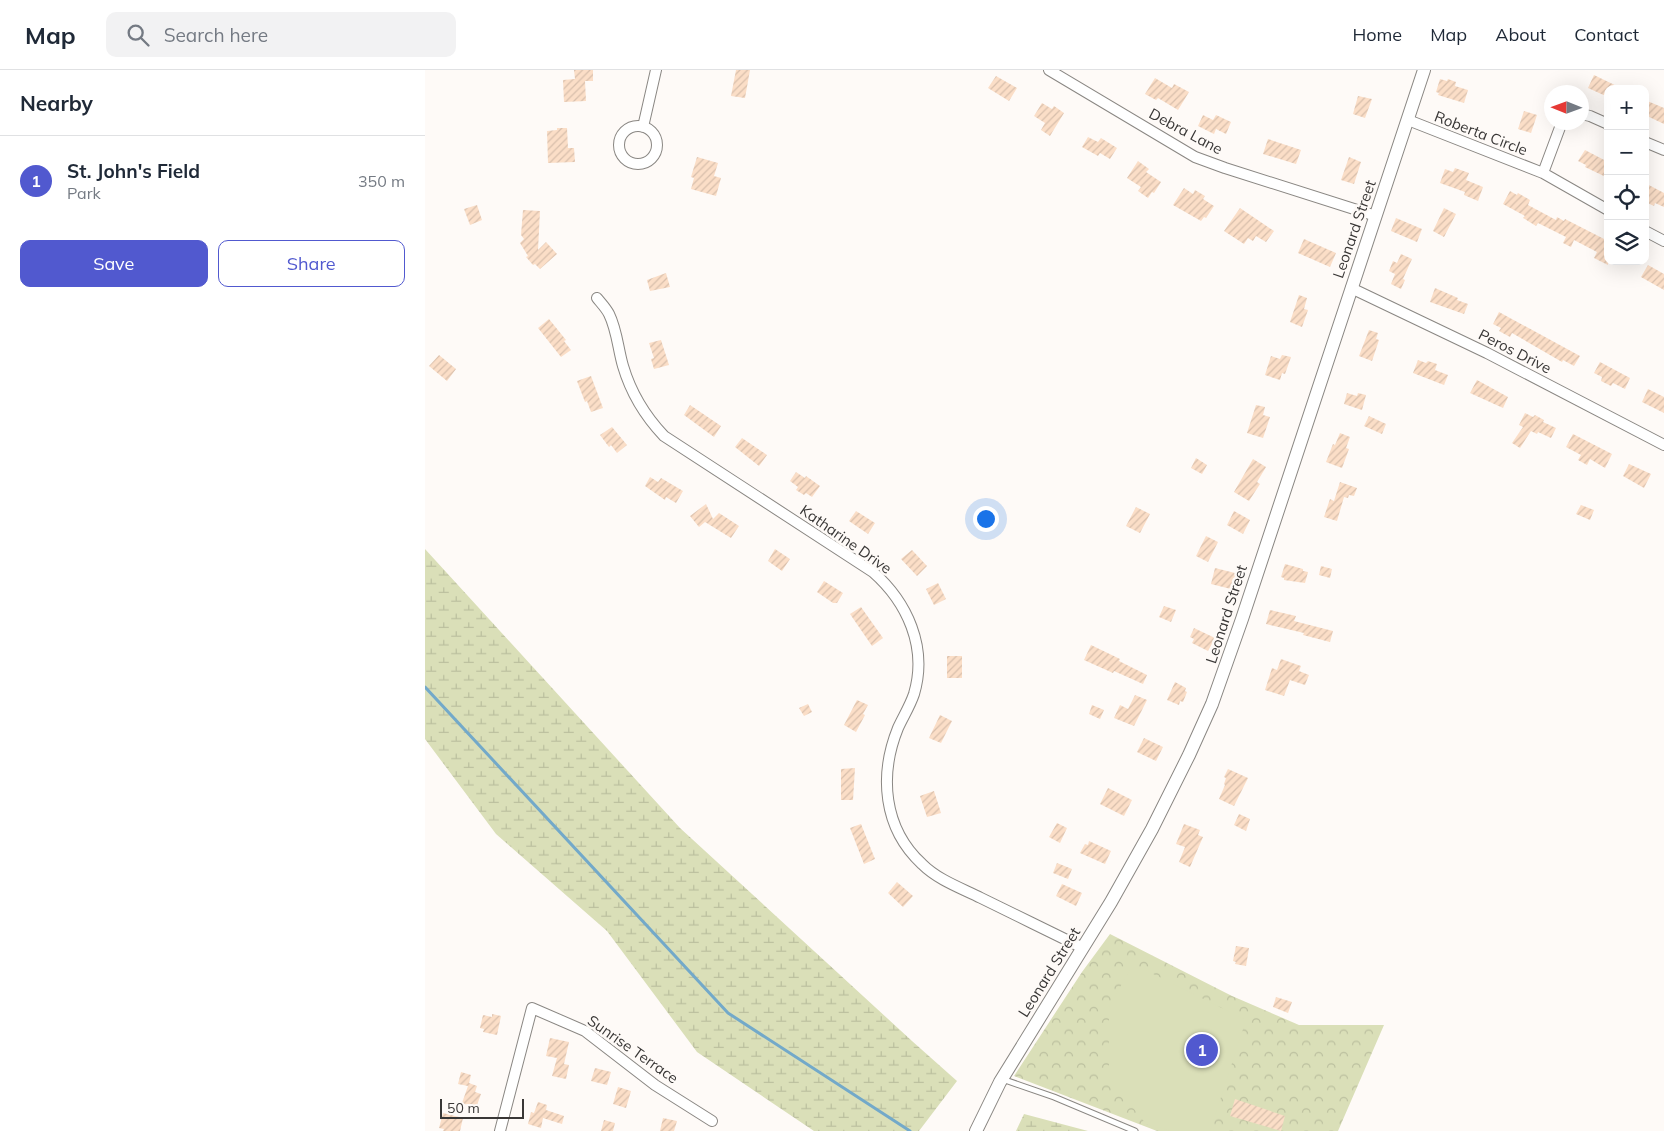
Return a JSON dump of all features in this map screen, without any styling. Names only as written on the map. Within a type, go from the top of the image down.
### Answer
[{"type":"street","points":[[643,127],[656,70]]},
{"type":"street","name":"Debra Lane","points":[[1049,70],[1195,157],[1375,216]]},
{"type":"street","name":"Leonard Street","points":[[976,1131],[985,1109],[1002,1079],[1126,877],[1189,755],[1213,701],[1239,628],[1424,70]]},
{"type":"street","points":[[1589,116],[1604,122]]},
{"type":"street","name":"Roberta Circle","points":[[1408,120],[1543,173],[1604,208]]},
{"type":"street","points":[[1543,173],[1559,130]]},
{"type":"street","points":[[1649,144],[1664,150]]},
{"type":"street","points":[[1649,233],[1664,242]]},
{"type":"street","name":"Peros Drive","points":[[1351,288],[1487,353],[1664,445]]},
{"type":"street","name":"Katharine Drive","points":[[597,298],[608,312],[615,328],[622,364],[635,396],[653,424],[664,436],[873,572],[896,595],[911,624],[916,640],[917,675],[914,693],[893,744],[886,777],[889,810],[901,840],[911,853],[935,875],[1083,948]]},
{"type":"street","name":"Sunrise Terrace","points":[[500,1131],[532,1008],[585,1031],[655,1084],[712,1120]]},
{"type":"lane","points":[[1002,1079],[1055,1097],[1135,1131]]},
{"type":"green space","points":[[425,549],[680,828],[957,1081],[919,1131],[814,1131],[697,1052],[607,931],[496,834],[425,739]]},
{"type":"green space","points":[[1110,934],[1232,996],[1299,1025],[1384,1025],[1338,1131],[1157,1131],[1014,1076],[1082,972]]},
{"type":"green space","points":[[1133,964],[1246,1020],[1210,1131],[1172,1131],[1146,1124],[1109,1077],[1109,1007]]},
{"type":"green space","points":[[1024,1114],[1088,1131],[1016,1131]]},
{"type":"building","points":[[574,70],[593,70],[593,81],[585,81],[586,101],[564,102],[563,80],[575,79]]},
{"type":"building","points":[[736,70],[750,70],[745,98],[731,96]]},
{"type":"building","points":[[1594,75],[1615,85],[1604,85],[1604,95],[1589,88]]},
{"type":"building","points":[[996,76],[1017,88],[1009,101],[988,88]]},
{"type":"building","points":[[1155,78],[1172,88],[1174,84],[1189,92],[1178,110],[1158,98],[1156,100],[1145,94]]},
{"type":"building","points":[[1440,79],[1456,82],[1455,86],[1468,90],[1464,103],[1438,95],[1439,93],[1436,92]]},
{"type":"building","points":[[1358,96],[1372,99],[1365,118],[1353,114]]},
{"type":"building","points":[[1649,102],[1664,108],[1664,124],[1649,117]]},
{"type":"building","points":[[1042,103],[1052,109],[1054,106],[1064,113],[1050,136],[1041,130],[1045,123],[1034,116]]},
{"type":"building","points":[[1524,111],[1537,115],[1531,133],[1518,129]]},
{"type":"building","points":[[1203,115],[1213,120],[1216,115],[1231,122],[1226,134],[1216,129],[1214,134],[1198,126]]},
{"type":"building","points":[[557,128],[567,128],[568,148],[574,148],[575,162],[548,163],[547,131],[557,130]]},
{"type":"building","points":[[1088,137],[1098,142],[1101,138],[1117,148],[1110,159],[1100,153],[1098,156],[1082,147]]},
{"type":"building","points":[[1268,139],[1301,150],[1296,164],[1263,154]]},
{"type":"building","points":[[1585,150],[1604,160],[1604,176],[1585,167],[1586,165],[1578,161]]},
{"type":"building","points":[[697,157],[718,163],[714,176],[721,178],[716,196],[691,189],[694,178],[691,177]]},
{"type":"building","points":[[1349,157],[1361,162],[1354,184],[1341,180]]},
{"type":"building","points":[[1138,161],[1149,169],[1146,172],[1161,182],[1154,193],[1152,192],[1148,198],[1138,191],[1141,187],[1127,178]]},
{"type":"building","points":[[1455,168],[1469,173],[1466,180],[1483,187],[1478,201],[1464,195],[1465,192],[1440,183],[1445,169],[1453,172]]},
{"type":"building","points":[[1649,185],[1664,193],[1664,207],[1655,203],[1654,206],[1649,204]]},
{"type":"building","points":[[1184,188],[1193,194],[1195,190],[1205,196],[1203,199],[1214,206],[1206,218],[1204,217],[1201,221],[1173,205]]},
{"type":"building","points":[[1510,191],[1517,195],[1518,193],[1530,200],[1528,205],[1556,220],[1557,217],[1564,221],[1565,219],[1604,239],[1604,263],[1594,258],[1597,252],[1574,240],[1571,247],[1563,243],[1566,237],[1538,223],[1536,226],[1523,218],[1525,216],[1503,204]]},
{"type":"building","points":[[477,205],[482,220],[470,225],[464,209]]},
{"type":"building","points":[[1240,208],[1274,231],[1266,242],[1256,236],[1253,241],[1248,238],[1244,244],[1224,231]]},
{"type":"building","points":[[1444,208],[1456,214],[1444,237],[1433,231]]},
{"type":"building","points":[[523,210],[540,211],[538,250],[546,242],[557,254],[540,269],[535,264],[533,265],[526,257],[528,256],[520,243],[524,239],[521,235]]},
{"type":"building","points":[[1396,218],[1422,229],[1417,242],[1391,231]]},
{"type":"building","points":[[1304,239],[1336,253],[1330,267],[1298,253]]},
{"type":"building","points":[[1401,254],[1412,259],[1403,279],[1405,280],[1401,289],[1391,284],[1395,274],[1389,271],[1393,261],[1397,263]]},
{"type":"building","points":[[1648,265],[1664,274],[1664,290],[1641,277]]},
{"type":"building","points":[[666,273],[670,287],[650,291],[647,280]]},
{"type":"building","points":[[1435,288],[1468,304],[1464,314],[1430,302]]},
{"type":"building","points":[[1299,295],[1307,298],[1304,309],[1308,310],[1302,327],[1290,322]]},
{"type":"building","points":[[1499,312],[1580,356],[1574,366],[1563,360],[1562,362],[1512,333],[1510,337],[1499,331],[1501,328],[1493,324]]},
{"type":"building","points":[[549,319],[566,340],[564,341],[571,350],[561,357],[538,328]]},
{"type":"building","points":[[1369,330],[1378,333],[1376,339],[1379,340],[1372,361],[1359,356]]},
{"type":"building","points":[[661,340],[669,365],[654,369],[651,359],[654,358],[649,343]]},
{"type":"building","points":[[439,355],[456,369],[447,381],[429,366]]},
{"type":"building","points":[[1282,355],[1291,357],[1285,374],[1282,373],[1280,380],[1265,375],[1271,356],[1280,359]]},
{"type":"building","points":[[1418,360],[1437,364],[1435,370],[1448,375],[1444,385],[1413,373]]},
{"type":"building","points":[[1600,362],[1630,378],[1625,389],[1613,383],[1611,386],[1601,381],[1602,377],[1594,373]]},
{"type":"building","points":[[591,376],[603,408],[591,412],[577,381]]},
{"type":"building","points":[[1477,380],[1508,397],[1503,408],[1470,393]]},
{"type":"building","points":[[1648,389],[1664,397],[1664,413],[1642,402]]},
{"type":"building","points":[[1347,393],[1357,396],[1358,393],[1366,395],[1362,410],[1344,404]]},
{"type":"building","points":[[690,405],[721,426],[714,437],[684,415]]},
{"type":"building","points":[[1256,405],[1265,407],[1263,415],[1270,417],[1263,438],[1247,433]]},
{"type":"building","points":[[1525,413],[1533,417],[1535,415],[1544,420],[1543,422],[1556,428],[1551,438],[1531,431],[1520,448],[1512,443],[1523,427],[1519,425]]},
{"type":"building","points":[[1369,416],[1386,424],[1382,434],[1364,426]]},
{"type":"building","points":[[612,427],[627,445],[617,453],[611,445],[609,447],[600,435]]},
{"type":"building","points":[[1340,433],[1350,437],[1346,448],[1349,449],[1342,468],[1326,462],[1333,444],[1335,445]]},
{"type":"building","points":[[1573,434],[1612,454],[1605,468],[1590,459],[1587,465],[1578,460],[1581,455],[1566,447]]},
{"type":"building","points":[[742,438],[767,455],[759,466],[735,447]]},
{"type":"building","points":[[1196,458],[1207,465],[1202,474],[1191,468]]},
{"type":"building","points":[[1253,459],[1266,467],[1257,482],[1260,484],[1249,501],[1234,492]]},
{"type":"building","points":[[1629,464],[1651,474],[1644,488],[1623,476]]},
{"type":"building","points":[[796,472],[805,478],[806,476],[820,486],[812,497],[796,490],[798,487],[790,481]]},
{"type":"building","points":[[650,477],[658,482],[661,478],[683,491],[676,503],[666,497],[665,500],[645,486]]},
{"type":"building","points":[[1340,482],[1357,488],[1354,496],[1344,497],[1337,521],[1324,517],[1330,499],[1334,501]]},
{"type":"building","points":[[706,504],[713,519],[719,513],[739,526],[731,538],[705,522],[699,527],[690,516]]},
{"type":"building","points":[[1581,505],[1594,510],[1590,520],[1576,514]]},
{"type":"building","points":[[1136,507],[1150,514],[1140,533],[1126,526]]},
{"type":"building","points":[[856,511],[875,523],[868,534],[849,521]]},
{"type":"building","points":[[1234,511],[1250,520],[1243,534],[1227,525]]},
{"type":"building","points":[[1206,536],[1218,542],[1208,562],[1196,556]]},
{"type":"building","points":[[775,549],[790,559],[782,571],[768,561]]},
{"type":"building","points":[[912,550],[927,566],[917,576],[901,559]]},
{"type":"building","points":[[1285,564],[1308,572],[1305,583],[1284,580],[1281,577]]},
{"type":"building","points":[[1321,566],[1332,569],[1330,578],[1319,575]]},
{"type":"building","points":[[1215,568],[1239,574],[1235,590],[1211,584]]},
{"type":"building","points":[[824,581],[843,593],[837,603],[833,603],[817,592]]},
{"type":"building","points":[[938,583],[946,599],[934,605],[926,589]]},
{"type":"building","points":[[1164,606],[1176,610],[1171,622],[1159,617]]},
{"type":"building","points":[[861,607],[883,638],[872,646],[850,614]]},
{"type":"building","points":[[1270,610],[1296,616],[1294,621],[1333,631],[1330,642],[1303,635],[1304,633],[1266,624]]},
{"type":"building","points":[[1194,628],[1215,638],[1208,651],[1192,643],[1194,639],[1190,637]]},
{"type":"building","points":[[1091,645],[1147,675],[1143,684],[1084,660]]},
{"type":"building","points":[[947,656],[962,656],[962,678],[947,678]]},
{"type":"building","points":[[1281,659],[1301,666],[1299,671],[1309,675],[1305,685],[1290,680],[1284,696],[1265,690],[1272,668],[1277,670]]},
{"type":"building","points":[[1175,682],[1186,688],[1185,691],[1187,692],[1183,702],[1180,701],[1179,705],[1167,700]]},
{"type":"building","points":[[1135,695],[1147,700],[1134,726],[1114,718],[1120,705],[1128,709]]},
{"type":"building","points":[[857,700],[868,705],[856,732],[844,725]]},
{"type":"building","points":[[808,704],[812,712],[804,716],[799,708]]},
{"type":"building","points":[[1092,705],[1104,710],[1100,719],[1089,714]]},
{"type":"building","points":[[940,715],[952,721],[941,743],[929,738]]},
{"type":"building","points":[[1144,738],[1163,747],[1156,761],[1137,752]]},
{"type":"building","points":[[855,768],[853,800],[841,800],[841,769]]},
{"type":"building","points":[[1228,769],[1248,778],[1234,806],[1219,799],[1225,785],[1226,778],[1224,777]]},
{"type":"building","points":[[1108,788],[1132,800],[1124,816],[1100,804]]},
{"type":"building","points":[[934,791],[941,813],[927,817],[920,796]]},
{"type":"building","points":[[1239,814],[1250,819],[1246,831],[1234,825]]},
{"type":"building","points":[[1057,823],[1067,828],[1060,843],[1049,837]]},
{"type":"building","points":[[861,824],[875,859],[864,864],[850,828]]},
{"type":"building","points":[[1184,824],[1200,830],[1198,835],[1203,837],[1190,867],[1179,862],[1185,847],[1176,844]]},
{"type":"building","points":[[1089,841],[1111,851],[1105,864],[1080,853],[1085,844],[1088,845]]},
{"type":"building","points":[[1057,863],[1072,869],[1068,879],[1053,873]]},
{"type":"building","points":[[897,882],[913,896],[903,907],[888,893]]},
{"type":"building","points":[[1062,884],[1082,893],[1076,906],[1056,896]]},
{"type":"building","points":[[1236,946],[1249,948],[1246,966],[1235,964],[1236,962],[1233,961]]},
{"type":"building","points":[[1276,997],[1292,1002],[1288,1013],[1273,1007]]},
{"type":"building","points":[[492,1014],[501,1016],[497,1035],[483,1032],[484,1029],[480,1028],[483,1015],[492,1017]]},
{"type":"building","points":[[550,1038],[569,1042],[564,1064],[569,1065],[566,1079],[552,1076],[557,1058],[546,1056]]},
{"type":"building","points":[[595,1068],[611,1072],[607,1085],[591,1081]]},
{"type":"building","points":[[461,1072],[471,1075],[469,1083],[477,1086],[475,1092],[481,1094],[476,1108],[462,1103],[468,1086],[458,1084]]},
{"type":"building","points":[[618,1087],[631,1091],[626,1108],[613,1104]]},
{"type":"building","points":[[1235,1099],[1285,1116],[1281,1131],[1230,1116]]},
{"type":"building","points":[[538,1102],[547,1105],[546,1110],[564,1116],[562,1124],[543,1118],[541,1128],[528,1124],[531,1112],[534,1113]]},
{"type":"building","points":[[443,1113],[463,1118],[460,1131],[443,1131],[444,1129],[439,1128]]},
{"type":"building","points":[[663,1118],[677,1121],[674,1131],[660,1131]]},
{"type":"building","points":[[604,1120],[615,1123],[613,1131],[601,1131]]},
{"type":"waterway","points":[[425,687],[728,1013],[910,1131]]},
{"type":"place","name":"St. John's Field","points":[[1202,1050]]}]
